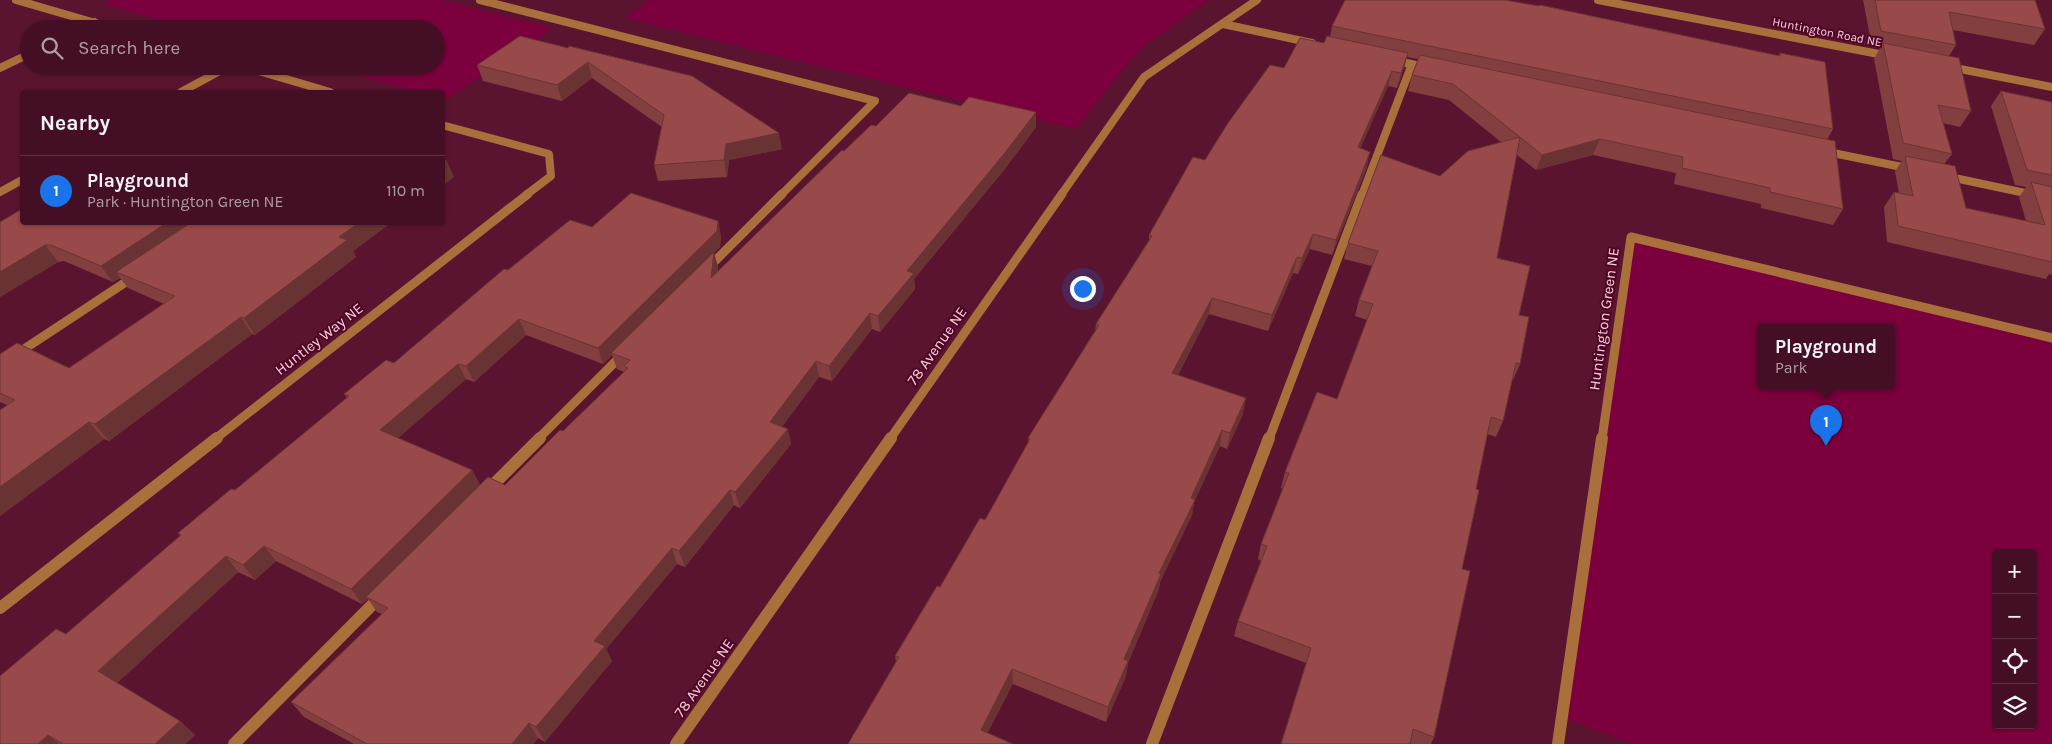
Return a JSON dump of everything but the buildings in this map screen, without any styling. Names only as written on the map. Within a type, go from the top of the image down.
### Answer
[{"type":"street","points":[[16,0],[87,20]]},
{"type":"street","points":[[480,0],[876,101],[699,278]]},
{"type":"street","name":"78 Avenue NE","points":[[676,744],[1144,77],[1257,0]]},
{"type":"street","name":"Huntington Road NE","points":[[1598,0],[1897,57]]},
{"type":"street","points":[[1223,24],[1317,44]]},
{"type":"street","points":[[0,68],[20,58]]},
{"type":"street","points":[[1383,58],[1441,70]]},
{"type":"street","points":[[1152,744],[1412,64]]},
{"type":"street","points":[[1946,66],[2052,87]]},
{"type":"street","points":[[185,90],[212,75]]},
{"type":"street","points":[[272,75],[323,90]]},
{"type":"street","name":"Huntley Way NE","points":[[0,608],[551,176],[549,154],[445,126]]},
{"type":"street","points":[[1810,148],[1917,170]]},
{"type":"street","points":[[1936,174],[2052,199]]},
{"type":"street","points":[[0,192],[20,181]]},
{"type":"street","name":"Huntington Green NE","points":[[1558,744],[1631,237],[2052,338]]},
{"type":"street","points":[[0,365],[142,272]]},
{"type":"street","points":[[481,497],[629,348]]},
{"type":"street","points":[[234,744],[389,588]]},
{"type":"shaded area","points":[[111,0],[441,0],[553,28],[445,100],[445,90],[409,90],[355,75],[445,75],[445,20],[159,20],[103,4]]},
{"type":"shaded area","points":[[649,0],[1209,0],[1145,45],[1128,63],[1076,129],[624,18]]},
{"type":"shaded area","points":[[1631,237],[2052,338],[2052,744],[1633,744],[1561,717]]},
{"type":"place","name":"Playground","points":[[1826,446]]}]
